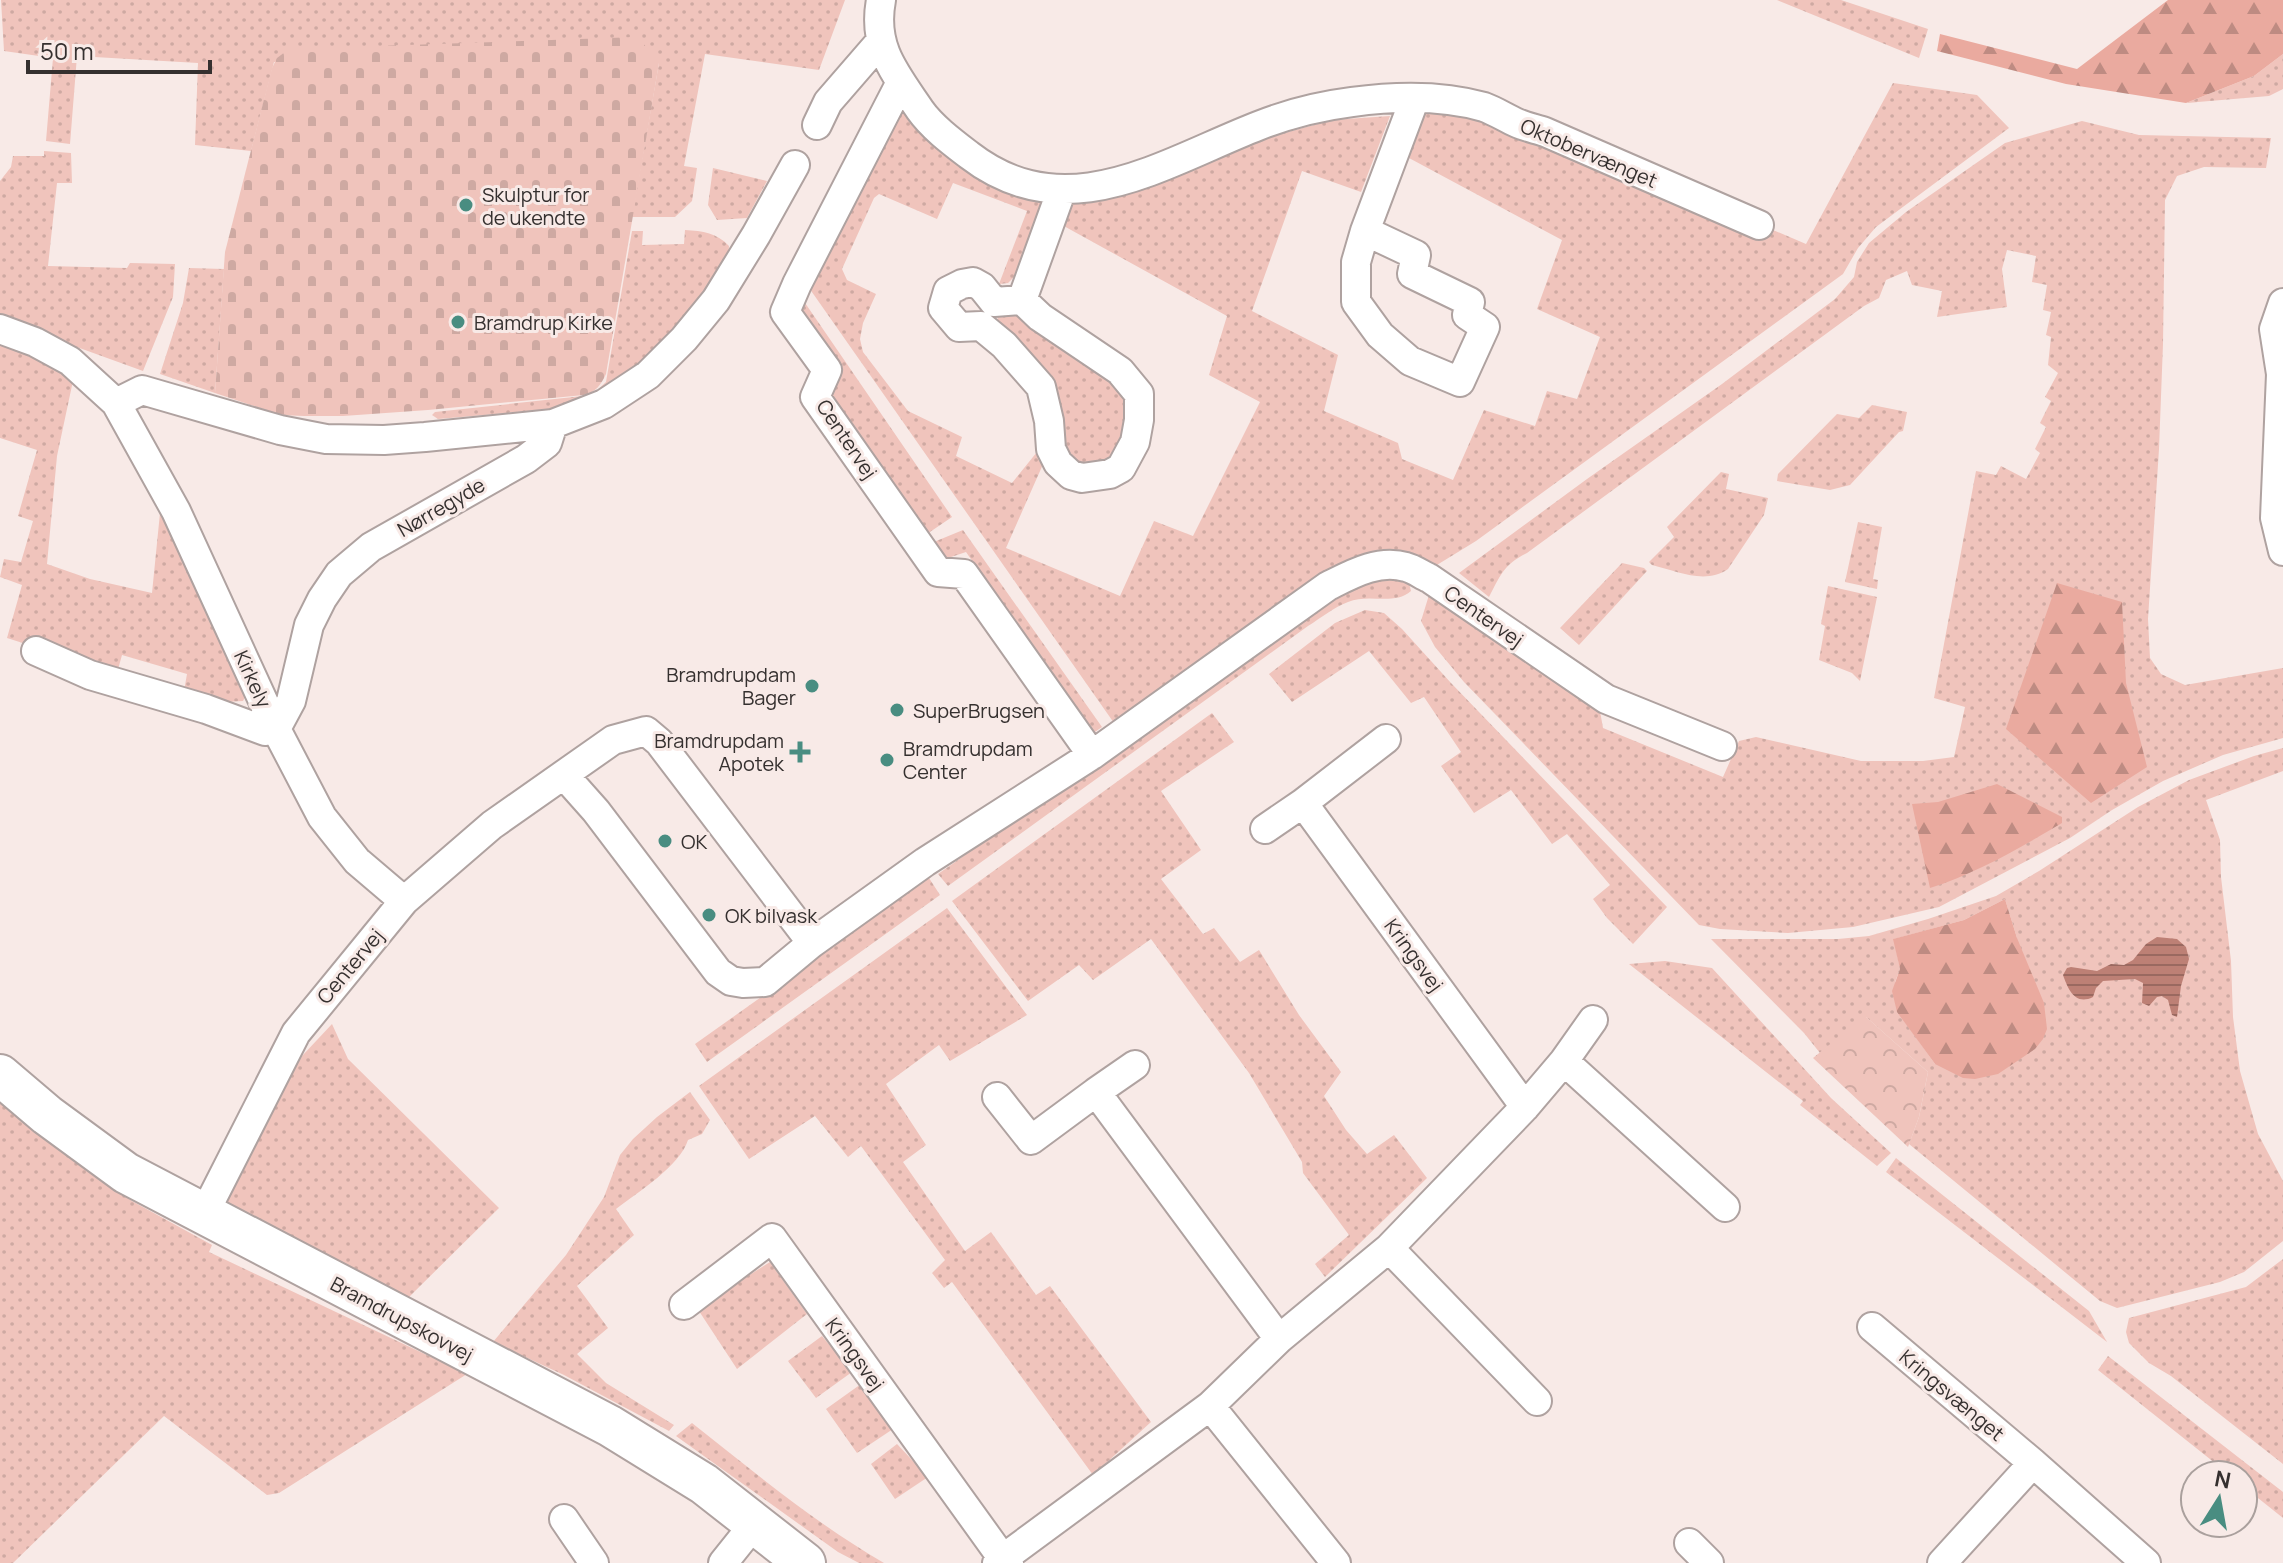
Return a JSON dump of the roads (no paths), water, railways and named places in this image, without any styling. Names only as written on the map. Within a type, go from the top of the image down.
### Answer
[{"type":"street","points":[[881,0],[877,21],[880,42],[901,82]]},
{"type":"street","points":[[817,125],[828,102],[880,42]]},
{"type":"street","name":"Oktobervænget","points":[[901,82],[924,116],[987,169],[1034,185],[1062,189],[1110,185],[1154,171],[1260,125],[1313,108],[1355,101],[1447,98],[1488,108],[1519,124],[1545,132],[1759,225]]},
{"type":"street","name":"Centervej","points":[[901,82],[785,312],[827,370],[815,397],[938,572],[964,574],[1092,755]]},
{"type":"street","points":[[1365,231],[1416,255],[1412,274],[1470,302],[1467,315],[1485,327],[1460,382],[1410,361],[1380,335],[1356,302],[1356,262],[1365,231],[1415,98]]},
{"type":"street","points":[[116,403],[142,390],[280,430],[326,439],[384,440],[553,424],[615,397],[648,375],[684,339],[716,300],[795,165]]},
{"type":"street","points":[[1022,300],[1040,317],[1120,371],[1139,394],[1135,442],[1121,468],[1110,474],[1082,478],[1071,475],[1058,463],[1051,449],[1049,421],[1041,387],[1004,345],[988,314],[1022,300],[1062,189]]},
{"type":"street","points":[[2283,303],[2274,329],[2281,374],[2275,518],[2283,551]]},
{"type":"street","name":"Kirkely","points":[[0,329],[35,342],[70,361],[116,403],[176,511],[276,729],[265,731],[206,709],[90,675],[36,651]]},
{"type":"street","name":"Nørregyde","points":[[276,729],[291,701],[309,625],[339,574],[371,547],[526,459],[547,443],[553,424]]},
{"type":"street","name":"Centervej","points":[[564,775],[596,811],[718,972],[731,981],[743,983],[765,982],[812,943],[925,862],[1092,755],[1328,586],[1360,570],[1387,565],[1407,567],[1429,578],[1606,699],[1722,746]]},
{"type":"street","points":[[276,729],[322,817],[357,861],[404,901]]},
{"type":"street","name":"Centervej","points":[[204,1214],[296,1033],[404,901],[492,825],[613,740],[646,731],[659,742],[812,943]]},
{"type":"street","points":[[1265,829],[1386,739]]},
{"type":"street","name":"Kringsvej","points":[[1303,803],[1525,1107]]},
{"type":"street","name":"Kringsvej","points":[[684,1305],[772,1238],[1003,1562],[1210,1406],[1279,1339],[1389,1248],[1525,1107],[1593,1020]]},
{"type":"street","points":[[1564,1061],[1725,1207]]},
{"type":"street","points":[[997,1097],[1031,1140],[1135,1065]]},
{"type":"street","name":"Bramdrupskovvej","points":[[0,1075],[47,1115],[126,1173],[610,1426],[704,1484],[805,1563]]},
{"type":"street","points":[[1096,1092],[1279,1339]]},
{"type":"street","points":[[1389,1248],[1537,1401]]},
{"type":"street","name":"Kringsvænget","points":[[1872,1327],[2146,1563]]},
{"type":"street","points":[[1210,1406],[1336,1563]]},
{"type":"street","points":[[1942,1563],[2033,1463]]},
{"type":"street","points":[[564,1519],[594,1563]]},
{"type":"street","points":[[723,1563],[755,1523]]},
{"type":"place","name":"Skulptur for de ukendte","points":[[466,205]]},
{"type":"place","name":"Bramdrup Kirke","points":[[458,322]]},
{"type":"place","name":"Bramdrupdam Bager","points":[[812,686]]},
{"type":"place","name":"SuperBrugsen","points":[[897,710]]},
{"type":"place","name":"Bramdrupdam Apotek","points":[[800,752]]},
{"type":"place","name":"Bramdrupdam Center","points":[[887,760]]},
{"type":"place","name":"OK","points":[[665,841]]},
{"type":"place","name":"OK bilvask","points":[[709,915]]}]
